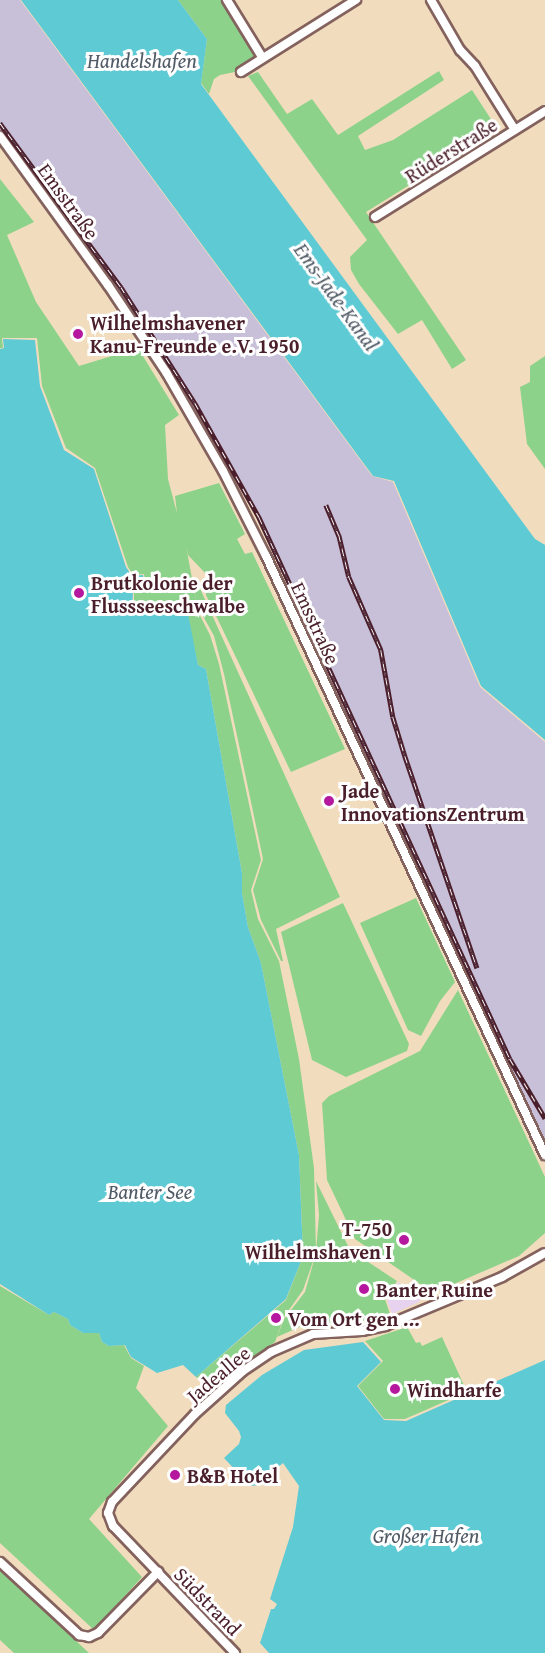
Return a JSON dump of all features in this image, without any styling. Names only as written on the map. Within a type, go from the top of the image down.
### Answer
[{"type":"street","points":[[227,0],[262,57]]},
{"type":"street","points":[[241,72],[356,0]]},
{"type":"street","points":[[431,0],[460,51],[475,66],[515,130]]},
{"type":"street","name":"Rüderstraße","points":[[375,217],[545,111]]},
{"type":"street","name":"Emsstraße","points":[[0,136],[121,304],[169,377],[223,471],[266,556],[545,1155]]},
{"type":"street","name":"Jadeallee","points":[[158,1572],[113,1526],[108,1517],[109,1507],[195,1414],[243,1371],[271,1352],[302,1337],[385,1326],[502,1277],[545,1253]]},
{"type":"street","points":[[0,1562],[80,1635],[89,1637],[98,1633],[158,1572]]},
{"type":"street","name":"Südstrand","points":[[158,1572],[235,1653]]},
{"type":"shaded area","points":[[0,0],[20,0],[372,476],[393,482],[480,687],[545,742],[545,1144],[255,514],[196,409],[119,290],[0,129]]},
{"type":"shaded area","points":[[398,1282],[421,1299],[392,1314],[387,1300]]},
{"type":"green space","points":[[178,0],[224,0],[258,55],[258,59],[240,71],[220,75],[214,79],[209,94],[201,83],[207,39]]},
{"type":"green space","points":[[439,71],[444,80],[358,136],[365,150],[393,140],[472,90],[498,130],[366,212],[466,360],[452,369],[422,320],[398,334],[359,284],[351,270],[350,257],[367,240],[248,76],[258,72],[287,114],[312,99],[338,135]]},
{"type":"green space","points":[[0,179],[34,222],[7,235],[36,302],[79,366],[138,348],[179,415],[165,425],[168,479],[177,513],[175,496],[219,483],[245,534],[237,539],[245,554],[252,552],[345,749],[291,772],[206,595],[206,574],[188,555],[186,546],[196,600],[134,612],[134,592],[146,589],[144,574],[133,575],[128,567],[95,468],[66,448],[42,386],[37,338],[2,338],[3,348],[0,348]]},
{"type":"green space","points":[[545,356],[545,469],[527,444],[520,387],[530,382],[530,366]]},
{"type":"green space","points":[[194,584],[198,584],[340,897],[276,929],[283,961],[261,920],[253,890],[263,859],[224,674],[214,636],[196,603]]},
{"type":"green space","points":[[193,602],[210,635],[219,664],[261,860],[251,890],[258,919],[279,961],[299,1059],[314,1168],[316,1251],[319,1215],[316,1181],[350,1250],[397,1281],[385,1299],[390,1314],[372,1320],[302,1326],[277,1337],[284,1319],[305,1292],[316,1253],[303,1290],[284,1317],[275,1342],[212,1388],[196,1377],[286,1300],[303,1256],[299,1155],[261,963],[248,927],[242,893],[242,873],[206,669],[198,665],[192,638],[186,603]]},
{"type":"green space","points":[[416,898],[455,982],[440,1001],[421,1036],[408,1030],[360,923]]},
{"type":"green space","points":[[343,903],[409,1044],[407,1051],[346,1077],[312,1060],[281,932]]},
{"type":"green space","points":[[458,990],[545,1177],[545,1233],[519,1256],[433,1293],[355,1239],[327,1180],[322,1103],[329,1096],[420,1051]]},
{"type":"green space","points":[[0,1286],[49,1315],[54,1312],[68,1319],[70,1325],[83,1333],[99,1333],[102,1342],[109,1346],[124,1345],[131,1358],[144,1366],[136,1388],[168,1426],[89,1519],[142,1577],[94,1630],[0,1543]]},
{"type":"green space","points":[[407,1327],[416,1343],[420,1342],[422,1346],[442,1337],[467,1392],[405,1419],[384,1419],[358,1386],[383,1361],[365,1341]]},
{"type":"green space","points":[[0,1570],[89,1653],[14,1653],[0,1640]]},
{"type":"water","name":"Handelshafen","points":[[21,0],[178,0],[207,39],[201,84],[535,539],[545,545],[545,740],[481,686],[394,481],[373,476]]},
{"type":"water","name":"Banter See","points":[[3,339],[35,340],[40,386],[64,450],[94,469],[126,567],[132,576],[143,575],[145,588],[133,591],[132,613],[186,603],[198,665],[206,669],[242,873],[242,893],[248,927],[261,963],[299,1155],[303,1256],[286,1299],[196,1377],[183,1365],[157,1373],[131,1357],[125,1345],[109,1346],[102,1342],[99,1333],[83,1333],[70,1325],[68,1319],[54,1312],[49,1315],[0,1284],[0,349],[4,348]]},
{"type":"water","name":"Großer Hafen","points":[[363,1342],[381,1362],[357,1386],[384,1420],[406,1421],[545,1360],[545,1653],[269,1653],[260,1643],[271,1609],[274,1609],[277,1604],[270,1599],[293,1527],[299,1486],[283,1463],[276,1469],[277,1472],[258,1485],[252,1486],[224,1458],[239,1444],[241,1437],[225,1413],[226,1405],[262,1375],[304,1350]]},
{"type":"railway","points":[[0,123],[121,287],[195,403],[259,517],[510,1059],[545,1118]]},
{"type":"railway","points":[[326,505],[339,535],[349,577],[381,650],[393,717],[477,968]]},
{"type":"place","name":"Wilhelmshavener Kanu-Freunde e.V. 1950","points":[[78,334]]},
{"type":"place","name":"Brutkolonie der Flussseeschwalbe","points":[[79,593]]},
{"type":"place","name":"Jade InnovationsZentrum","points":[[329,801]]},
{"type":"place","name":"T-750 Wilhelmshaven I","points":[[404,1240]]},
{"type":"place","name":"Banter Ruine","points":[[364,1289]]},
{"type":"place","name":"Vom Ort gen ...","points":[[276,1318]]},
{"type":"place","name":"Windharfe","points":[[395,1389]]},
{"type":"place","name":"B&B Hotel","points":[[175,1475]]},
{"type":"water label","name":"Ems-Jade-Kanal","points":[[336,297]]}]
